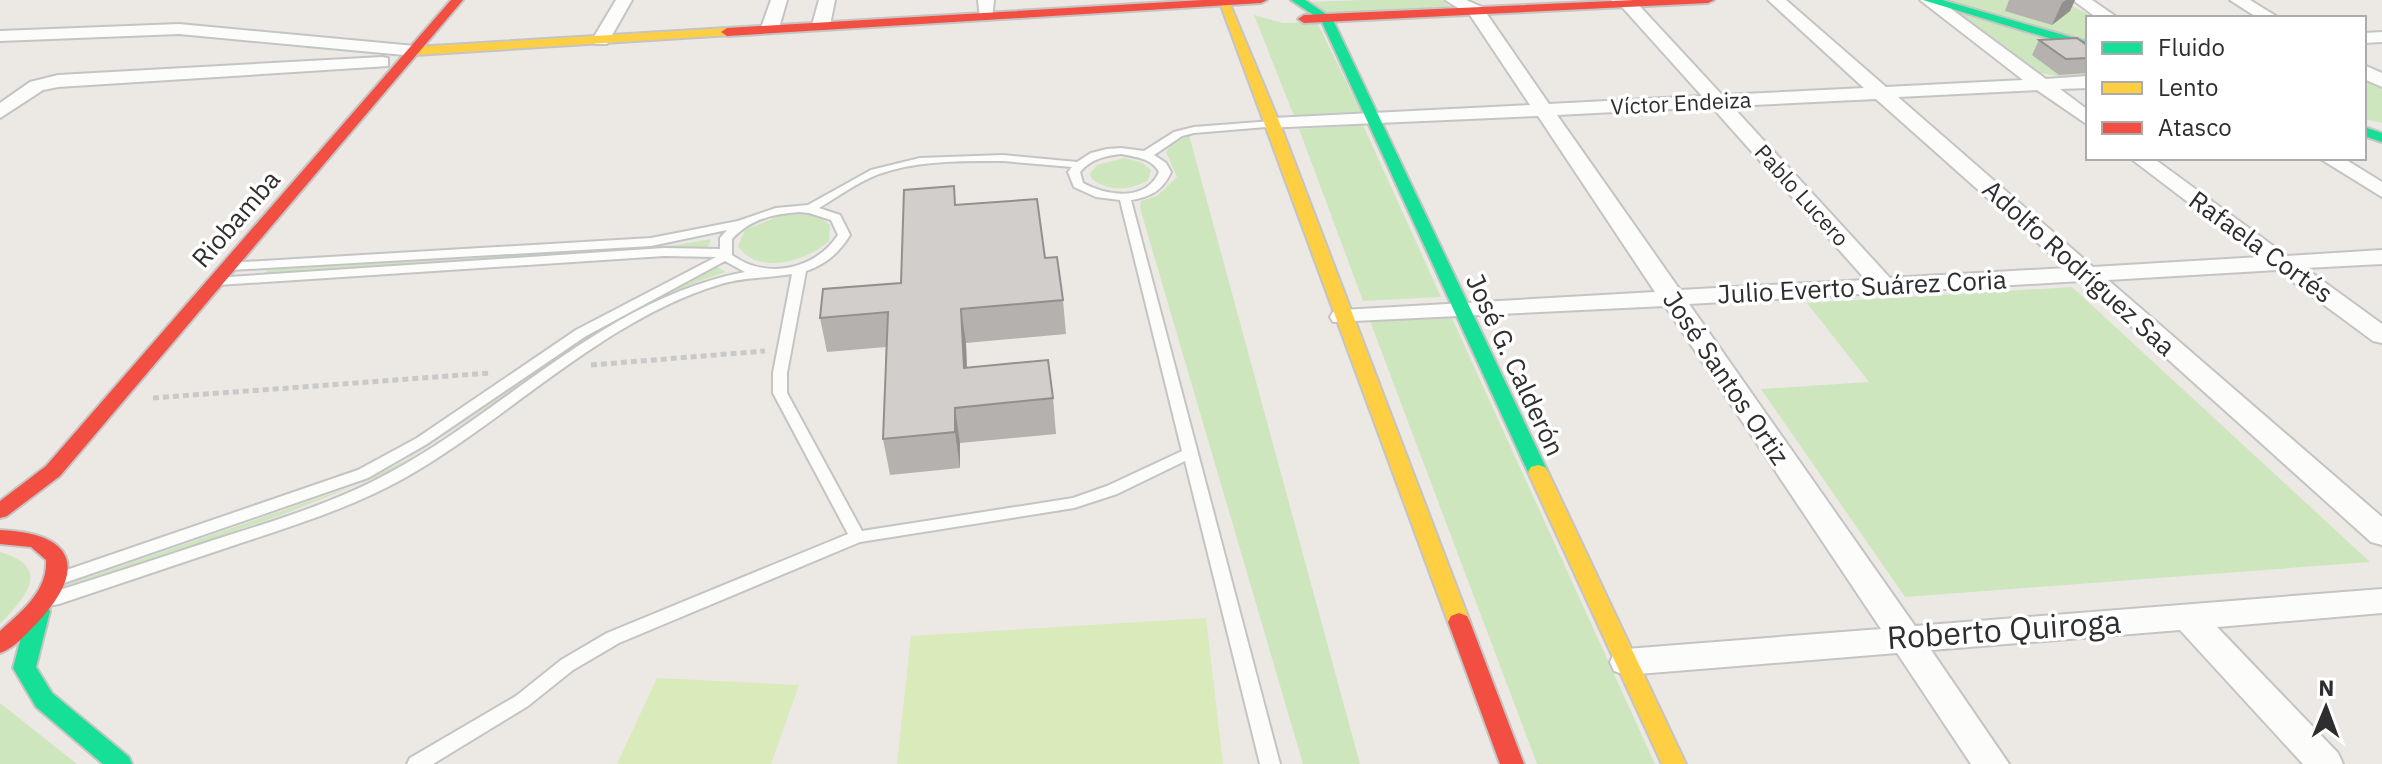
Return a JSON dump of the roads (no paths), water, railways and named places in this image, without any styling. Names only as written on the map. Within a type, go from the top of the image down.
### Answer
[{"type":"street","name":"Riobamba","points":[[0,511],[53,471],[457,0]]},
{"type":"street","points":[[601,40],[624,0]]},
{"type":"street","points":[[770,28],[779,0]]},
{"type":"street","points":[[821,25],[827,0]]},
{"type":"street","points":[[1297,0],[1326,18]]},
{"type":"street","points":[[0,112],[37,86],[58,81],[821,25],[986,7],[1223,2],[1326,18],[1464,6],[1708,0]]},
{"type":"street","name":"Adolfo Rodríguez Saa","points":[[1776,0],[2382,534]]},
{"type":"street","points":[[1928,0],[2086,45]]},
{"type":"street","points":[[1928,0],[2086,118]]},
{"type":"street","points":[[2081,0],[2106,16]]},
{"type":"street","points":[[2238,0],[2266,16]]},
{"type":"street","points":[[1223,2],[1273,124],[1342,317],[1512,764]]},
{"type":"street","name":"Pablo Lucero","points":[[1624,2],[1884,286]]},
{"type":"street","name":"José Santos Ortiz","points":[[1464,6],[1544,110],[1991,764]]},
{"type":"street","name":"José G. Calderón","points":[[1326,18],[1674,764]]},
{"type":"street","points":[[0,36],[179,29],[410,56]]},
{"type":"street","name":"Víctor Endeiza","points":[[1273,124],[2086,82]]},
{"type":"street","name":"Rafaela Cortés","points":[[2143,160],[2382,336]]},
{"type":"street","points":[[2332,160],[2382,191]]},
{"type":"street","name":"Julio Everto Suárez Coria","points":[[1342,317],[2382,257]]},
{"type":"street","name":"Riobamba","points":[[44,499],[53,471]]},
{"type":"street","points":[[42,524],[47,547]]},
{"type":"street","points":[[0,537],[19,537],[47,547],[55,554],[59,570],[57,580],[42,606],[24,668],[44,700],[120,764]]},
{"type":"street","name":"Roberto Quiroga","points":[[1626,662],[1903,637],[2382,601]]},
{"type":"street","points":[[0,644],[42,606]]},
{"type":"street","points":[[2187,616],[2325,764]]},
{"type":"lane","points":[[1146,155],[1178,134],[1194,130],[1273,124]]},
{"type":"lane","points":[[810,209],[874,172],[899,165],[1001,157],[1078,165],[1108,152],[1146,155],[1162,165],[1164,178],[1150,190],[1125,197],[1086,191],[1074,179],[1078,165]]},
{"type":"lane","points":[[1125,197],[1270,764]]},
{"type":"lane","points":[[42,606],[334,506],[410,467],[626,324],[698,288],[736,274],[800,268],[831,254],[844,235],[836,218],[810,209],[766,213],[740,224],[651,242],[231,266]]},
{"type":"lane","points":[[725,254],[726,238],[740,224]]},
{"type":"lane","points":[[218,281],[664,252],[725,254],[740,267],[765,272]]},
{"type":"lane","points":[[57,580],[363,474],[422,441],[604,319],[725,254]]},
{"type":"lane","points":[[800,268],[780,373],[780,393],[857,537]]},
{"type":"lane","points":[[417,764],[522,701],[567,665],[613,638],[857,537],[1074,503],[1112,490],[1190,453]]}]
